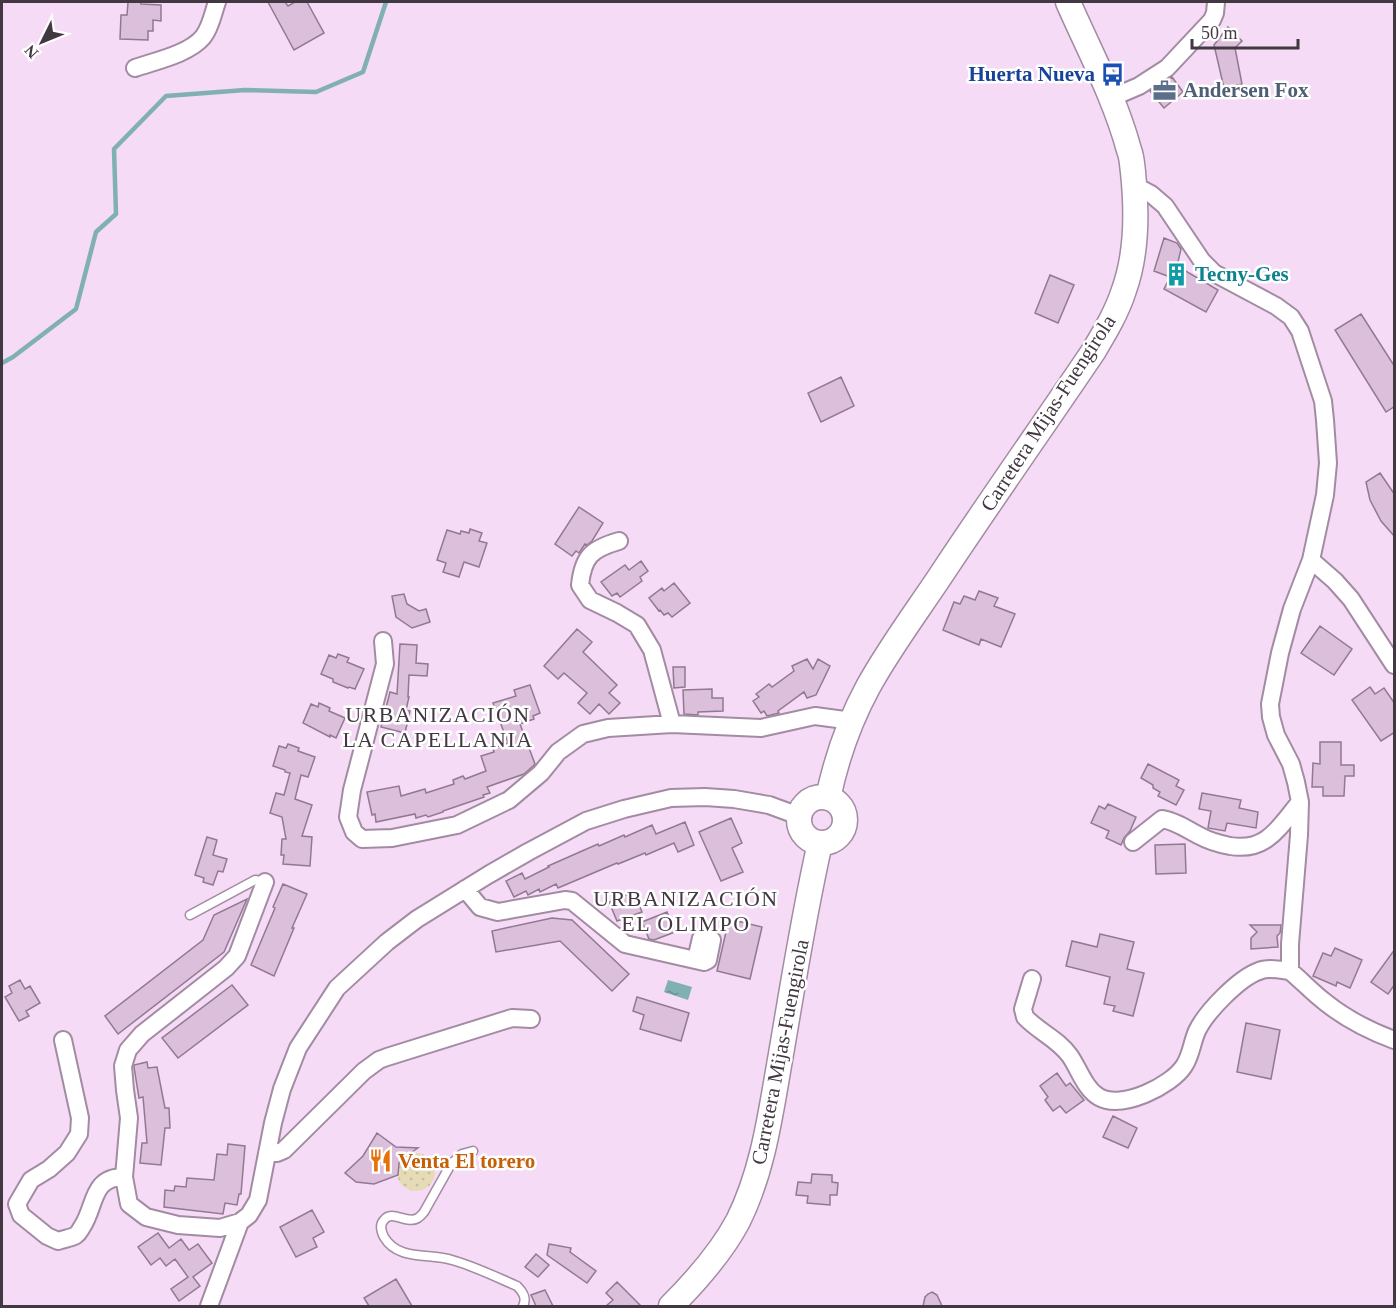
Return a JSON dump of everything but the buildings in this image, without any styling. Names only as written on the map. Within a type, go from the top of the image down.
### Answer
[{"type":"main road","name":"Carretera Mijas-Fuengirola","points":[[828,798],[833,771],[852,721],[868,688],[1093,352],[1124,290],[1132,262],[1135,225],[1130,152],[1111,98],[1068,2]]},
{"type":"main road","points":[[828,798],[840,806],[845,820],[844,828],[835,839],[828,843],[813,842],[801,831],[799,816],[801,809],[813,799],[828,798]]},
{"type":"main road","name":"Carretera Mijas-Fuengirola","points":[[671,1306],[695,1282],[717,1253],[737,1222],[753,1186],[769,1126],[820,843]]},
{"type":"street","points":[[135,68],[195,45],[209,25],[217,2]]},
{"type":"street","points":[[1111,98],[1139,86],[1167,68],[1212,20],[1216,2]]},
{"type":"street","points":[[1134,186],[1151,194],[1165,206],[1202,261],[1214,273],[1276,306],[1290,317],[1300,332],[1323,400],[1328,464],[1325,495],[1311,560],[1292,609],[1280,653],[1270,704],[1273,726],[1291,764],[1300,802],[1290,971]]},
{"type":"street","points":[[619,541],[603,546],[591,555],[582,567],[580,585],[590,600],[637,625],[652,650],[672,724]]},
{"type":"street","points":[[1311,560],[1351,599],[1395,665]]},
{"type":"street","points":[[382,641],[385,664],[352,790],[348,817],[354,832],[362,839],[392,838],[457,825],[509,800],[541,774],[558,752],[583,734],[608,728],[672,724],[761,728],[815,716],[852,721]]},
{"type":"street","points":[[265,882],[237,956],[226,968],[142,1034],[128,1050],[123,1066],[129,1118],[123,1177],[129,1204],[146,1217],[178,1225],[220,1228],[240,1222],[249,1215],[258,1200],[282,1089],[298,1048],[337,987],[387,942],[417,919],[465,889],[586,821],[624,808],[671,798],[705,797],[769,805],[799,816]]},
{"type":"street","points":[[1133,842],[1162,819],[1171,820],[1205,839],[1223,845],[1251,848],[1263,843],[1275,832],[1300,802]]},
{"type":"street","points":[[465,889],[480,907],[498,912],[565,900],[572,901],[625,944],[696,960]]},
{"type":"street","points":[[1032,980],[1023,1009],[1025,1017],[1060,1044],[1089,1088],[1108,1101],[1130,1100],[1162,1085],[1177,1074],[1185,1065],[1196,1032],[1206,1016],[1235,986],[1260,970],[1290,971],[1323,1001],[1343,1015],[1373,1032],[1395,1040]]},
{"type":"street","points":[[267,1153],[284,1150],[364,1071],[379,1060],[512,1018],[531,1019]]},
{"type":"street","points":[[63,1040],[80,1118],[79,1134],[68,1153],[31,1180],[17,1204],[21,1215],[47,1236],[58,1241],[76,1235],[88,1218],[94,1196],[104,1181],[114,1177],[123,1177]]},
{"type":"street","points":[[209,1306],[240,1222]]},
{"type":"lane","points":[[190,915],[255,880],[265,882]]},
{"type":"lane","points":[[473,1151],[462,1154],[451,1164],[424,1212],[418,1218],[410,1221],[393,1215],[386,1217],[381,1222],[381,1231],[395,1249],[405,1253],[451,1260],[517,1286],[524,1296],[523,1306]]},
{"type":"sand","points":[[416,1153],[429,1159],[435,1172],[429,1185],[416,1191],[403,1185],[397,1172],[403,1159]]},
{"type":"water","points":[[668,980],[692,987],[688,1000],[664,992]]},
{"type":"waterway","points":[[2,363],[76,309],[96,232],[116,214],[114,149],[166,96],[245,90],[316,92],[363,72],[386,2]]},
{"type":"place","name":"Huerta Nueva","points":[[1113,74]]},
{"type":"place","name":"Andersen Fox","points":[[1165,90]]},
{"type":"place","name":"Tecny-Ges","points":[[1177,274]]},
{"type":"place","name":"Venta El torero","points":[[380,1161]]},
{"type":"district","name":"URBANIZACIÓN LA CAPELLANIA","points":[[438,726]]},
{"type":"district","name":"URBANIZACIÓN EL OLIMPO","points":[[686,910]]}]
